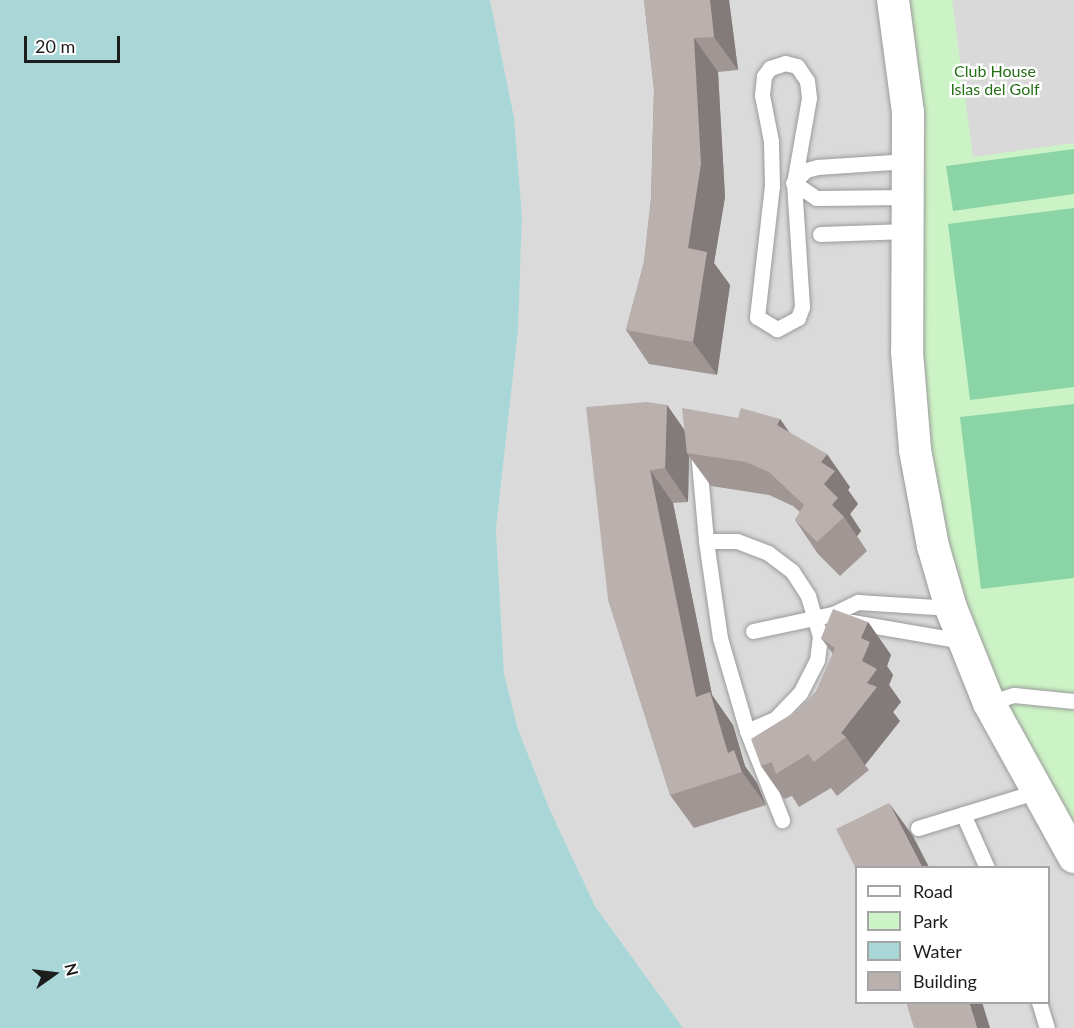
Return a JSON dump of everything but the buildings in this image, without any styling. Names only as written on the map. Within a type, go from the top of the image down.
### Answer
[{"type":"street","points":[[893,0],[908,112],[907,352],[915,450],[933,546],[951,608],[988,703],[1035,792],[1074,857]]},
{"type":"lane","points":[[785,63],[797,66],[807,81],[809,98],[794,183],[802,307],[790,325],[777,329],[757,317],[772,186],[763,86],[770,68],[785,63]]},
{"type":"lane","points":[[772,186],[794,183],[806,170],[818,167],[908,161]]},
{"type":"lane","points":[[794,183],[816,198],[908,197]]},
{"type":"lane","points":[[820,234],[908,231]]},
{"type":"lane","points":[[697,445],[705,541],[720,638],[747,731],[782,820]]},
{"type":"lane","points":[[705,541],[737,541],[768,554],[792,571],[808,596],[820,636],[817,660],[800,693],[775,719],[747,731]]},
{"type":"lane","points":[[753,631],[833,614],[858,602],[951,608]]},
{"type":"lane","points":[[833,614],[860,625],[963,641]]},
{"type":"lane","points":[[988,703],[1014,695],[1074,701]]},
{"type":"lane","points":[[918,828],[1035,792]]},
{"type":"lane","points":[[963,814],[987,866]]},
{"type":"lane","points":[[1040,1004],[1047,1028]]},
{"type":"shaded area","points":[[490,0],[1074,0],[1074,1028],[683,1028],[595,906],[549,808],[518,729],[504,673],[496,529],[518,331],[522,216],[514,117]]},
{"type":"shaded area","points":[[952,0],[1074,0],[1074,143],[973,157]]},
{"type":"green space","name":"Club House Islas del Golf","points":[[904,0],[1074,0],[1074,827],[1019,737],[960,589],[929,463],[919,344]]},
{"type":"green space","points":[[1074,149],[1074,194],[953,211],[946,166]]},
{"type":"green space","points":[[1074,208],[1074,387],[970,400],[948,224]]},
{"type":"green space","points":[[1074,404],[1074,578],[981,589],[960,417]]},
{"type":"water","points":[[0,0],[490,0],[514,117],[522,216],[518,331],[496,529],[504,673],[518,729],[549,808],[595,906],[683,1028],[0,1028]]}]
